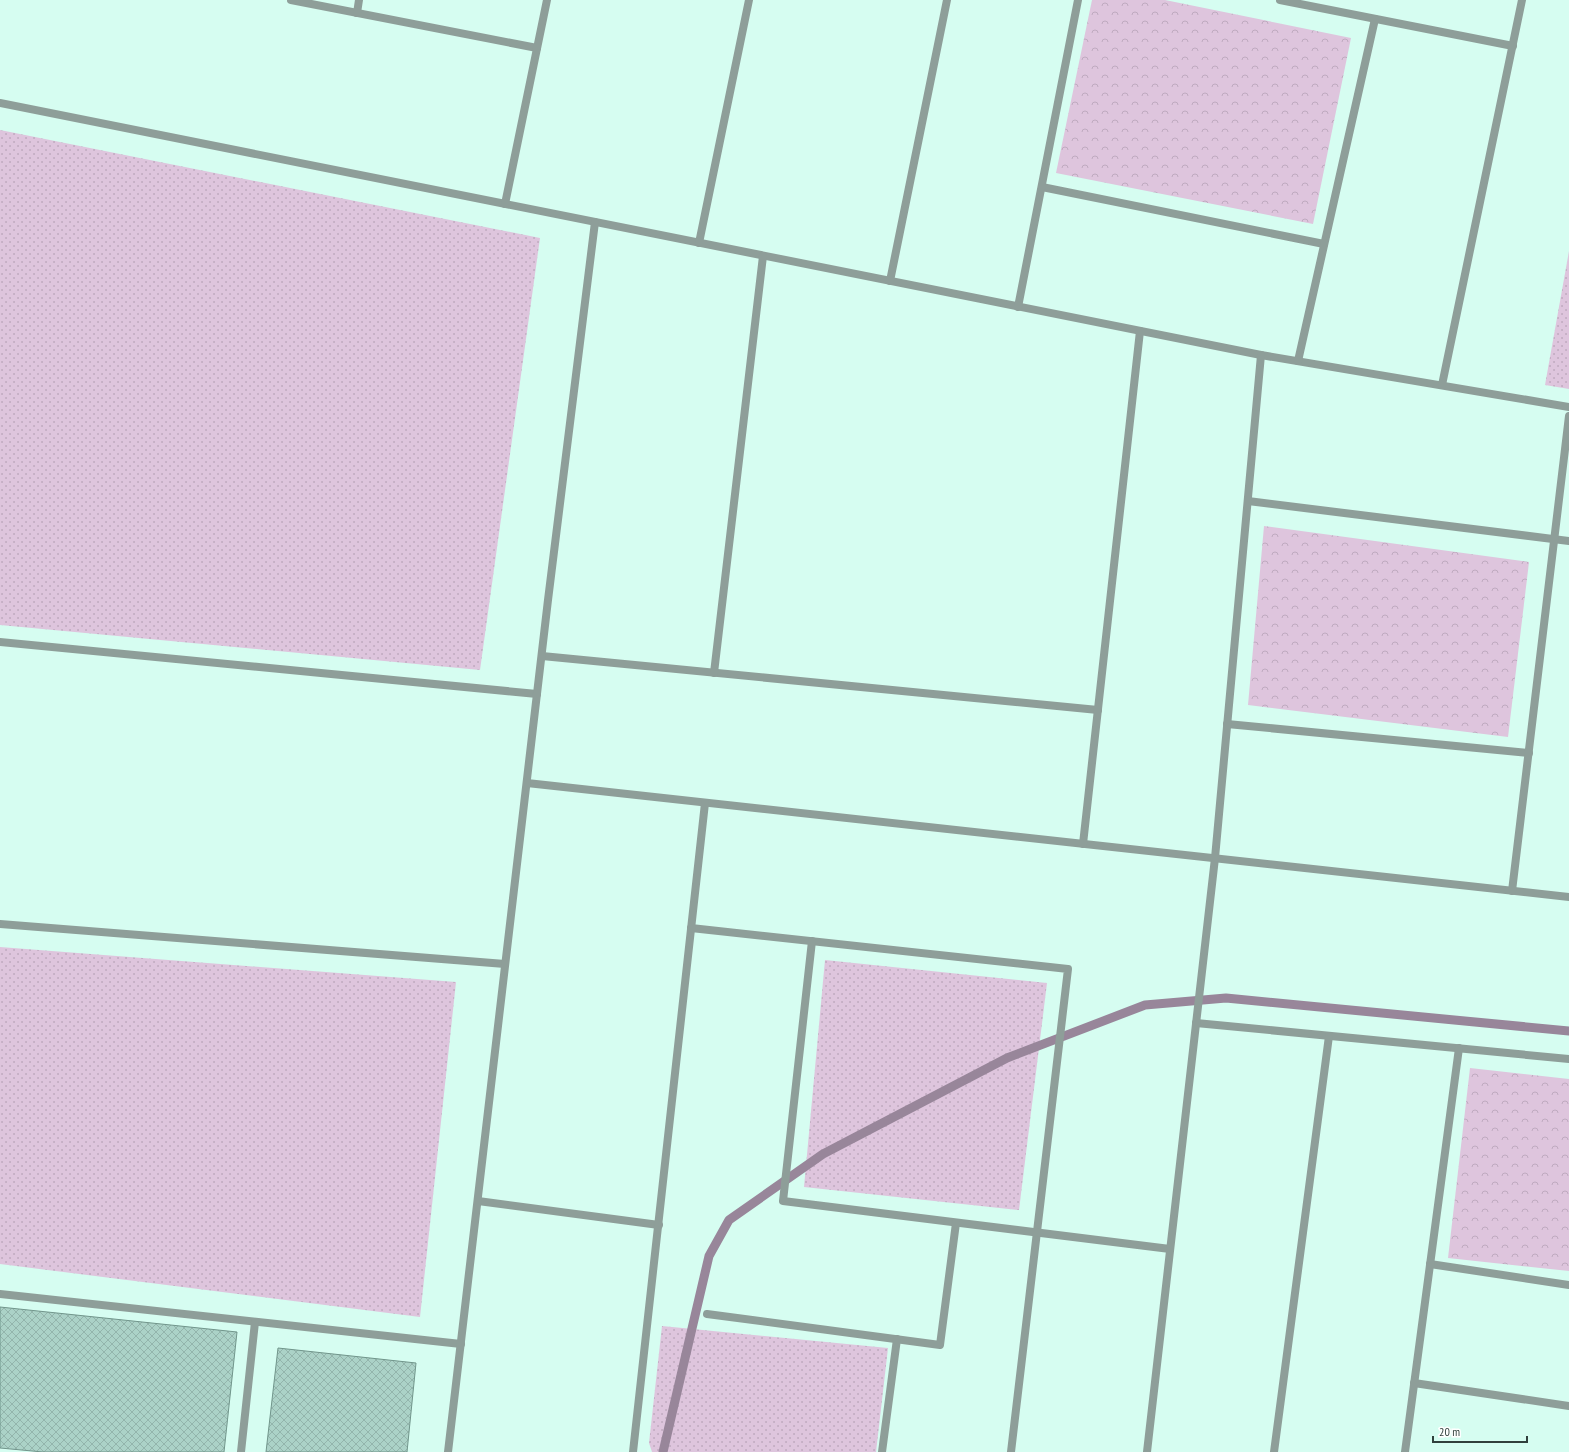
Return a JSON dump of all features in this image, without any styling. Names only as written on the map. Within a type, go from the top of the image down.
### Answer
[{"type":"street","points":[[291,0],[537,48]]},
{"type":"street","points":[[356,13],[359,0]]},
{"type":"street","points":[[505,204],[547,0]]},
{"type":"street","points":[[699,243],[749,0]]},
{"type":"street","points":[[890,281],[947,0]]},
{"type":"street","points":[[1018,306],[1078,0]]},
{"type":"street","points":[[1280,0],[1513,46]]},
{"type":"street","points":[[1442,386],[1522,0]]},
{"type":"street","points":[[1298,361],[1375,19]]},
{"type":"street","points":[[0,103],[1261,355],[1569,407]]},
{"type":"street","points":[[1042,187],[1324,244]]},
{"type":"street","points":[[448,1452],[537,694],[595,222]]},
{"type":"street","points":[[714,673],[763,256]]},
{"type":"street","points":[[1083,844],[1140,331]]},
{"type":"street","points":[[1147,1452],[1215,858],[1261,355]]},
{"type":"street","points":[[1512,891],[1569,416]]},
{"type":"street","points":[[1248,501],[1569,541]]},
{"type":"street","points":[[0,642],[537,694]]},
{"type":"street","points":[[542,656],[1098,710]]},
{"type":"street","points":[[1227,724],[1529,754]]},
{"type":"street","points":[[527,783],[1569,897]]},
{"type":"street","points":[[633,1452],[705,803]]},
{"type":"street","points":[[0,924],[505,964]]},
{"type":"street","points":[[691,928],[1068,969],[1011,1452]]},
{"type":"street","points":[[812,941],[783,1201],[1170,1249]]},
{"type":"street","points":[[1196,1023],[1569,1059]]},
{"type":"street","points":[[1274,1452],[1329,1036]]},
{"type":"street","points":[[1405,1452],[1459,1048]]},
{"type":"street","points":[[478,1201],[659,1225]]},
{"type":"street","points":[[707,1314],[940,1345],[956,1223]]},
{"type":"street","points":[[1430,1264],[1569,1285]]},
{"type":"street","points":[[0,1294],[461,1344]]},
{"type":"street","points":[[241,1452],[255,1322]]},
{"type":"street","points":[[882,1452],[897,1339]]},
{"type":"street","points":[[1414,1384],[1569,1406]]},
{"type":"green space","points":[[1092,0],[1165,0],[1351,38],[1313,224],[1056,173]]},
{"type":"green space","points":[[0,130],[540,238],[480,670],[0,625]]},
{"type":"green space","points":[[1569,251],[1569,389],[1545,385]]},
{"type":"green space","points":[[1264,526],[1529,562],[1508,737],[1248,705]]},
{"type":"green space","points":[[0,947],[456,982],[420,1317],[0,1264]]},
{"type":"green space","points":[[825,960],[1047,983],[1019,1210],[804,1187]]},
{"type":"green space","points":[[1470,1068],[1569,1079],[1569,1271],[1448,1258]]},
{"type":"green space","points":[[662,1326],[888,1348],[876,1452],[652,1452],[649,1443]]},
{"type":"building","points":[[0,1307],[237,1332],[224,1452],[43,1452],[0,1448]]},
{"type":"building","points":[[278,1348],[416,1363],[407,1452],[266,1452]]},
{"type":"waterway","points":[[663,1452],[709,1256],[729,1220],[823,1154],[1007,1058],[1145,1005],[1226,998],[1569,1031]]}]
